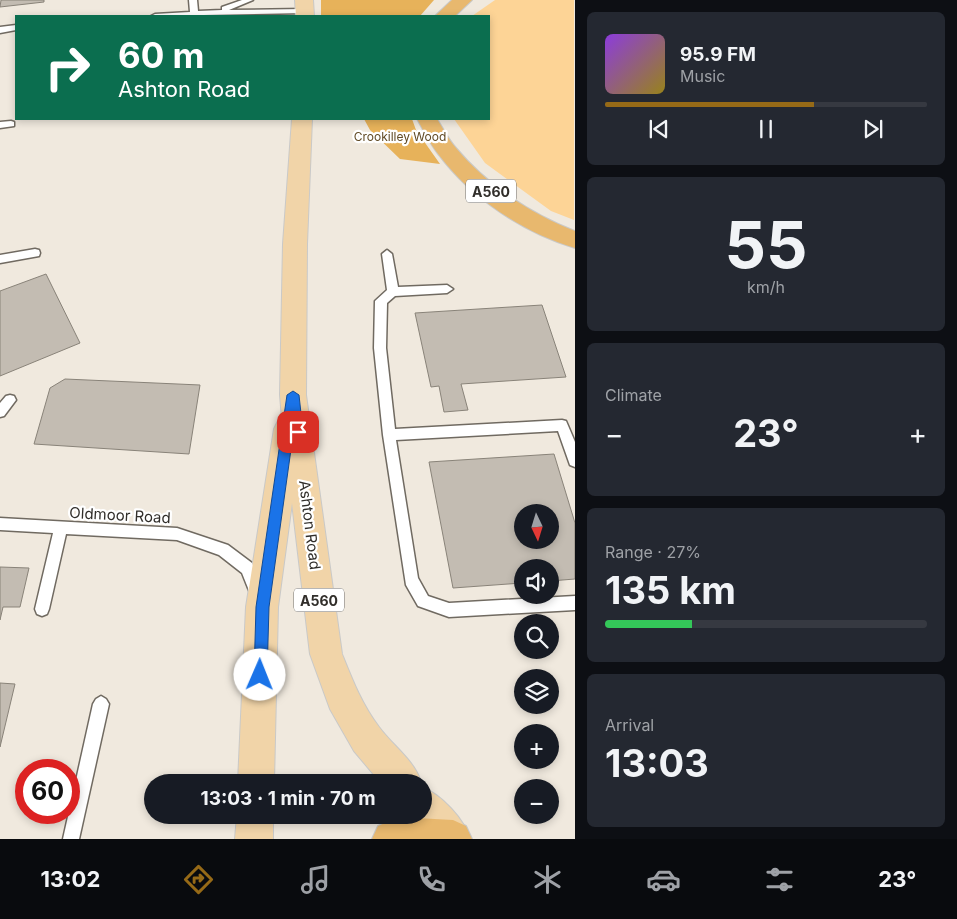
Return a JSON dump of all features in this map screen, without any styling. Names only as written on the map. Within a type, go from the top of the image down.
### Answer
[{"type":"highway","points":[[445,15],[462,0]]},
{"type":"highway","name":"A560","points":[[428,120],[448,153],[470,176],[522,214],[571,241]]},
{"type":"highway","points":[[391,839],[398,836],[452,839]]},
{"type":"main road","name":"Ashton Road","points":[[256,774],[262,607],[293,395],[295,244],[302,120]]},
{"type":"main road","name":"Ashton Road","points":[[293,395],[326,654],[342,697],[366,739],[396,774]]},
{"type":"main road","points":[[432,816],[452,839]]},
{"type":"main road","points":[[254,839],[255,824]]},
{"type":"lane","points":[[193,0],[194,14]]},
{"type":"lane","points":[[213,13],[249,0]]},
{"type":"lane","points":[[174,15],[304,9]]},
{"type":"lane","points":[[0,30],[15,28]]},
{"type":"lane","points":[[0,125],[12,124]]},
{"type":"lane","points":[[0,259],[35,253]]},
{"type":"lane","points":[[387,254],[392,292]]},
{"type":"lane","points":[[447,288],[392,292],[381,301],[380,348],[389,435],[411,580],[423,601],[450,610],[574,603]]},
{"type":"lane","points":[[0,412],[10,400]]},
{"type":"lane","points":[[389,435],[562,425],[574,461]]},
{"type":"lane","name":"Oldmoor Road","points":[[0,524],[177,534],[223,550],[247,568],[262,607]]},
{"type":"lane","points":[[42,610],[61,527]]},
{"type":"lane","points":[[71,839],[101,704]]},
{"type":"shaded area","points":[[495,0],[574,0],[574,220],[551,211],[485,163],[455,120],[490,120],[490,15],[473,15]]},
{"type":"green space","points":[[321,0],[434,0],[421,15],[321,15]]},
{"type":"green space","name":"Crookilley Wood","points":[[365,120],[412,120],[416,130],[440,164],[400,159],[370,130]]},
{"type":"building","points":[[1,0],[44,0],[44,2],[0,7]]},
{"type":"building","points":[[46,274],[80,343],[0,376],[0,291]]},
{"type":"building","points":[[542,305],[566,377],[461,384],[468,410],[444,412],[439,386],[431,387],[415,313]]},
{"type":"building","points":[[65,379],[200,385],[189,454],[34,444],[50,388]]},
{"type":"building","points":[[554,454],[575,523],[575,579],[559,580],[559,559],[514,559],[514,584],[453,588],[429,462]]},
{"type":"building","points":[[0,567],[29,568],[20,607],[3,607],[0,620]]},
{"type":"building","points":[[0,683],[15,684],[0,747]]},
{"type":"route","points":[[260,675],[262,607],[293,395],[298,432]]}]
